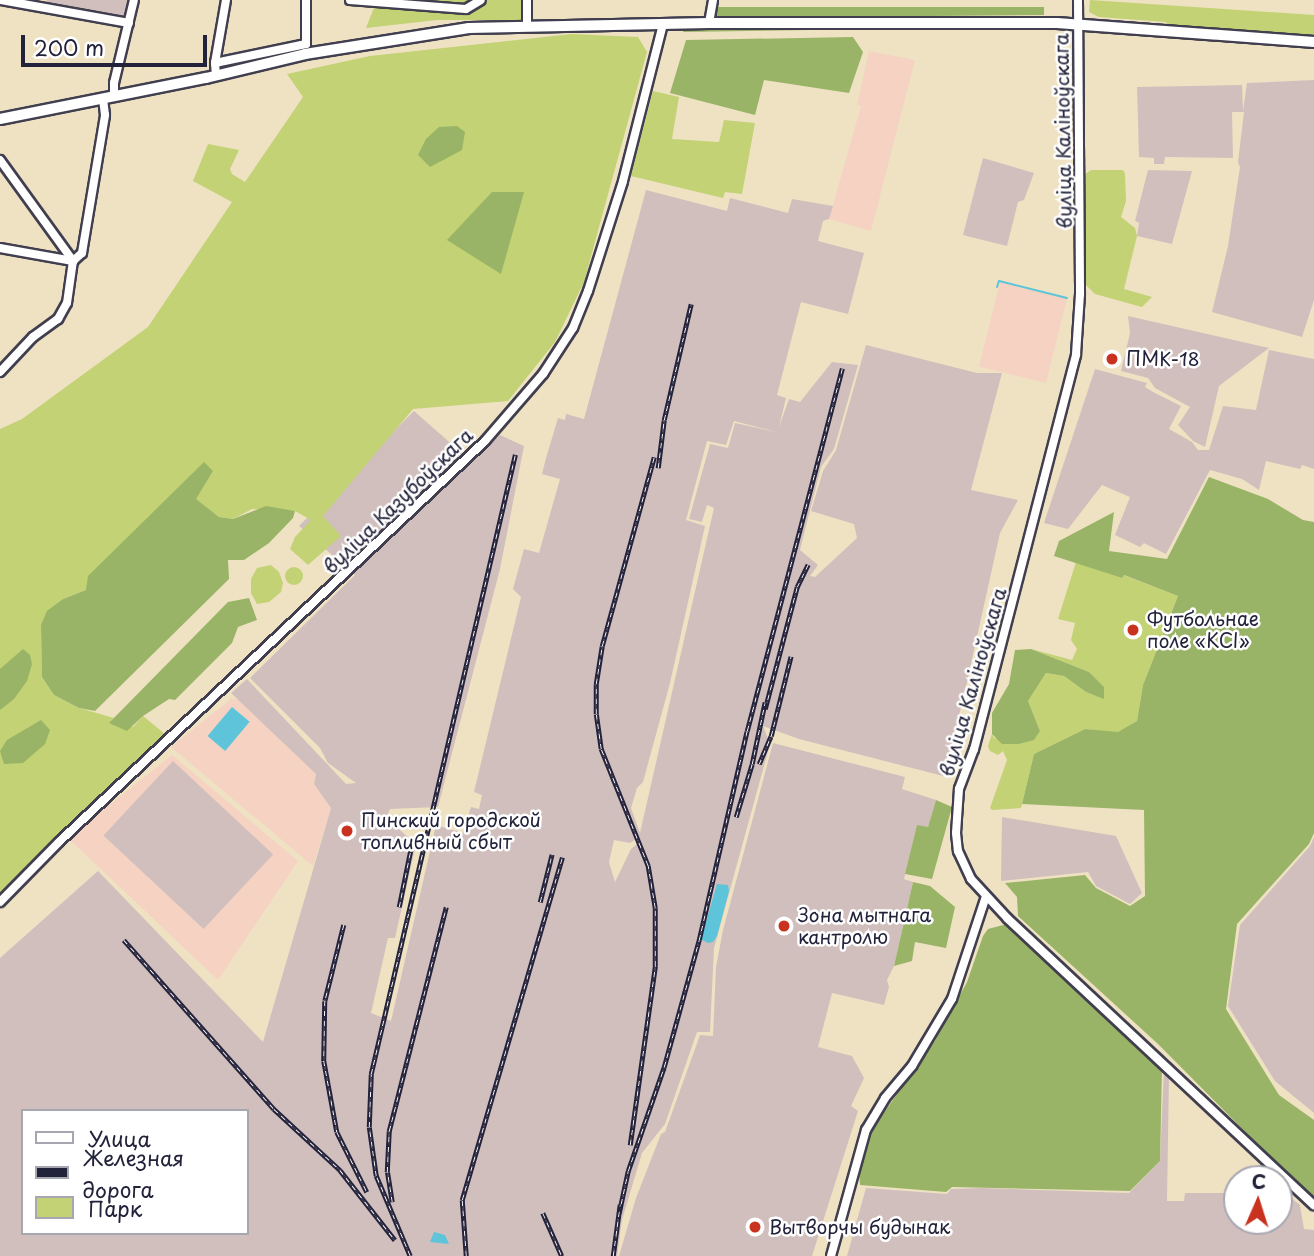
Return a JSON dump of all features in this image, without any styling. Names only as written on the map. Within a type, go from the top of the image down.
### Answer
[{"type":"main road","points":[[0,120],[374,41],[469,28],[709,23],[1077,24],[1314,42]]},
{"type":"street","points":[[1,0],[129,23]]},
{"type":"street","points":[[114,96],[134,0]]},
{"type":"street","points":[[216,75],[215,62],[226,0]]},
{"type":"street","points":[[215,62],[306,44],[306,0]]},
{"type":"street","points":[[350,0],[466,9],[481,0]]},
{"type":"street","points":[[526,0],[527,27]]},
{"type":"street","points":[[709,23],[713,0]]},
{"type":"street","name":"вуліца Каліноўскага","points":[[1078,0],[1080,295],[1076,355],[974,749],[959,789],[956,833],[958,851],[971,879],[986,896],[1314,1205]]},
{"type":"street","name":"вуліца Казубоўскага","points":[[0,902],[59,842],[465,460],[543,374],[573,328],[587,291],[623,181],[663,24]]},
{"type":"street","points":[[0,372],[33,337],[58,319],[67,303],[73,261],[82,253],[105,115],[103,98]]},
{"type":"street","points":[[0,160],[73,261]]},
{"type":"street","points":[[0,248],[73,261]]},
{"type":"street","points":[[831,1256],[866,1130],[885,1098],[928,1042],[952,999],[986,896]]},
{"type":"shaded area","points":[[47,0],[129,0],[124,19],[46,3]]},
{"type":"shaded area","points":[[869,51],[915,60],[871,231],[829,219],[861,106],[857,105]]},
{"type":"shaded area","points":[[1314,80],[1314,300],[1302,337],[1212,312],[1228,246],[1240,167],[1238,162],[1244,112],[1232,112],[1233,158],[1165,157],[1164,164],[1154,164],[1154,158],[1139,157],[1137,87],[1242,85],[1243,111],[1247,83]]},
{"type":"shaded area","points":[[983,158],[1034,173],[1024,200],[1018,202],[1007,246],[963,235]]},
{"type":"shaded area","points":[[1148,170],[1192,171],[1172,244],[1137,236],[1139,223],[1135,221]]},
{"type":"shaded area","points":[[646,190],[727,211],[730,198],[788,213],[792,199],[833,206],[829,219],[823,221],[818,241],[864,253],[848,314],[801,302],[777,395],[786,398],[779,427],[789,399],[800,402],[832,362],[858,365],[834,449],[821,467],[800,550],[818,565],[810,576],[815,577],[857,538],[854,524],[811,511],[823,471],[836,450],[866,345],[977,373],[1002,373],[971,490],[1018,500],[1000,533],[963,700],[943,776],[799,739],[763,726],[770,744],[714,948],[710,1032],[697,1032],[665,1124],[642,1153],[622,1220],[617,1256],[0,1256],[0,958],[98,871],[263,1042],[331,808],[314,784],[316,774],[231,693],[247,679],[346,784],[356,783],[328,763],[320,748],[250,678],[355,575],[299,526],[414,411],[471,461],[500,435],[524,446],[500,569],[438,807],[390,809],[386,818],[416,844],[395,938],[388,938],[371,1013],[391,1021],[436,825],[463,833],[471,807],[479,809],[482,795],[474,792],[521,597],[513,589],[524,549],[539,553],[560,479],[542,474],[558,418],[565,420],[566,414],[584,419]],"holes":[[[734,421],[776,432],[735,423],[728,448],[710,444],[689,519],[702,522],[707,505],[714,508],[640,833],[631,808],[637,788],[643,782],[670,683],[705,526],[686,520],[707,441],[726,445]],[[639,837],[638,843],[631,849],[615,882],[609,862],[614,840],[630,843]]]},
{"type":"shaded area","points":[[1000,282],[1067,299],[1046,383],[979,366]]},
{"type":"shaded area","points":[[1128,316],[1269,348],[1219,386],[1205,447],[1193,441],[1178,425],[1190,407],[1155,388],[1148,378],[1121,371],[1130,333]]},
{"type":"shaded area","points":[[1269,350],[1314,359],[1314,469],[1302,465],[1300,469],[1266,461],[1259,490],[1242,479],[1210,470],[1166,554],[1144,543],[1140,547],[1115,535],[1130,497],[1102,485],[1068,529],[1044,523],[1095,369],[1147,383],[1145,387],[1181,406],[1169,429],[1192,442],[1198,450],[1209,450],[1223,406],[1256,410]]},
{"type":"shaded area","points":[[232,698],[240,701],[316,774],[314,784],[331,808],[313,866],[171,747]]},
{"type":"shaded area","points":[[773,743],[905,777],[902,789],[936,800],[928,827],[917,826],[904,879],[913,882],[894,966],[887,980],[889,987],[884,1005],[832,993],[818,1047],[852,1056],[864,1078],[851,1106],[858,1111],[812,1256],[619,1256],[636,1198],[661,1134],[665,1132],[700,1035],[713,1036],[716,967],[723,930]]},
{"type":"shaded area","points":[[172,755],[298,861],[218,980],[68,838]]},
{"type":"shaded area","points":[[173,761],[273,854],[204,929],[103,836]]},
{"type":"shaded area","points":[[1002,817],[1116,836],[1142,893],[1130,904],[1096,886],[1088,872],[1001,881]]},
{"type":"shaded area","points":[[1314,837],[1314,1113],[1275,1081],[1228,1006],[1240,925],[1310,846]]},
{"type":"shaded area","points":[[1164,1068],[1169,1075],[1167,1201],[1184,1201],[1185,1193],[1223,1193],[1223,1235],[1293,1235],[1293,1200],[1300,1205],[1304,1229],[1314,1230],[1314,1256],[847,1256],[866,1188],[947,1194],[951,1189],[982,1188],[1129,1193],[1160,1161]]},
{"type":"green space","points":[[377,0],[521,0],[523,20],[437,20],[366,28]]},
{"type":"green space","points":[[1090,0],[1314,15],[1314,35],[1167,25],[1166,22],[1099,17],[1089,12]]},
{"type":"green space","points":[[714,7],[1044,7],[1044,15],[714,18]]},
{"type":"green space","points":[[685,28],[940,28],[683,32]]},
{"type":"green space","points":[[572,34],[638,37],[647,52],[584,282],[555,342],[508,401],[413,409],[323,516],[341,536],[308,565],[290,549],[295,537],[311,520],[295,511],[252,509],[233,519],[219,517],[195,499],[213,471],[86,590],[63,599],[41,625],[42,677],[54,695],[79,708],[114,718],[109,723],[133,727],[143,716],[166,735],[0,895],[0,429],[22,419],[148,327],[232,202],[193,181],[208,144],[239,150],[230,169],[232,174],[245,182],[303,97],[287,74],[370,56]]},
{"type":"green space","points":[[853,37],[863,52],[849,93],[764,80],[755,115],[670,93],[686,40]]},
{"type":"green space","points":[[653,91],[679,97],[672,139],[719,142],[724,120],[755,123],[742,194],[725,192],[723,198],[631,176]]},
{"type":"green space","points":[[457,126],[465,132],[462,150],[430,167],[418,155],[426,139],[439,127]]},
{"type":"green space","points":[[1091,170],[1123,170],[1125,174],[1126,201],[1121,217],[1135,228],[1137,236],[1124,289],[1152,297],[1142,307],[1095,294],[1084,283],[1082,176]]},
{"type":"green space","points":[[492,192],[524,192],[501,274],[447,240]]},
{"type":"green space","points":[[204,462],[213,471],[196,499],[219,517],[233,519],[266,506],[295,511],[293,518],[269,543],[244,560],[228,560],[229,579],[95,711],[79,708],[54,695],[42,677],[41,625],[47,611],[63,599],[86,590],[88,576]]},
{"type":"green space","points":[[1209,477],[1268,499],[1303,520],[1314,522],[1314,833],[1309,844],[1237,924],[1226,1009],[1279,1095],[1314,1120],[1314,1201],[1293,1180],[1293,1165],[1278,1165],[1158,1044],[1018,916],[1017,897],[1005,883],[1085,875],[1096,888],[1130,906],[1145,896],[1144,810],[1022,804],[1034,754],[1085,729],[1118,732],[1137,721],[1143,685],[1178,596],[1124,575],[1122,578],[1054,556],[1059,541],[1114,512],[1109,551],[1167,559]]},
{"type":"green space","points":[[1076,562],[1122,578],[1123,575],[1178,596],[1143,685],[1137,721],[1118,733],[1085,729],[1034,754],[1021,808],[992,810],[990,808],[1007,760],[1003,751],[998,755],[990,751],[988,746],[992,734],[994,738],[1019,744],[1034,739],[1040,731],[1028,701],[1046,673],[1064,676],[1086,692],[1104,698],[1089,672],[1031,649],[1072,660],[1077,649],[1071,640],[1075,623],[1058,619]]},
{"type":"green space","points":[[271,565],[279,572],[283,583],[281,592],[269,602],[257,604],[251,593],[251,579],[257,568]]},
{"type":"green space","points":[[294,567],[300,570],[303,576],[300,582],[294,585],[288,582],[285,576],[288,570]]},
{"type":"green space","points":[[249,598],[257,620],[238,627],[232,643],[175,700],[169,699],[143,716],[127,731],[109,723],[228,602]]},
{"type":"green space","points":[[23,649],[30,655],[32,664],[27,681],[14,699],[0,710],[0,669]]},
{"type":"green space","points":[[1031,649],[1089,672],[1104,687],[1104,699],[1086,692],[1064,676],[1046,673],[1028,701],[1040,731],[1034,740],[1019,744],[1002,744],[992,734],[992,713],[1009,684],[1015,650]]},
{"type":"green space","points":[[41,720],[50,730],[45,744],[23,763],[4,764],[0,751],[7,740]]},
{"type":"green space","points":[[936,800],[952,807],[932,879],[905,874],[917,825],[928,827]]},
{"type":"green space","points":[[913,882],[930,886],[955,907],[946,948],[915,942],[912,961],[894,966]]},
{"type":"green space","points":[[1007,924],[1162,1069],[1160,1161],[1130,1191],[952,1187],[946,1192],[860,1185],[859,1170],[870,1132],[935,1041],[967,982],[983,936],[988,929]]},
{"type":"water","points":[[232,707],[250,722],[225,751],[208,736]]},
{"type":"water","points":[[717,884],[728,885],[729,891],[717,936],[713,942],[708,943],[702,940],[702,936]]},
{"type":"water","points":[[434,1232],[445,1235],[449,1244],[430,1242]]},
{"type":"waterway","points":[[997,287],[999,281],[1067,298]]},
{"type":"railway","points":[[658,468],[664,420],[691,304]]},
{"type":"railway","points":[[619,1213],[628,1171],[664,1067],[699,940],[747,731],[842,368]]},
{"type":"railway","points":[[410,1256],[376,1176],[369,1127],[371,1074],[515,455]]},
{"type":"railway","points":[[630,1145],[655,966],[655,908],[648,866],[601,749],[596,714],[596,684],[602,646],[654,457]]},
{"type":"railway","points":[[765,709],[797,587],[808,564]]},
{"type":"railway","points":[[759,764],[771,736],[791,656]]},
{"type":"railway","points":[[736,817],[752,764],[765,702]]},
{"type":"railway","points":[[399,907],[411,848]]},
{"type":"railway","points":[[540,902],[552,854]]},
{"type":"railway","points":[[466,1256],[462,1200],[562,857]]},
{"type":"railway","points":[[392,1202],[387,1172],[389,1131],[446,907]]},
{"type":"railway","points":[[344,925],[325,1001],[324,1061],[337,1132],[367,1192]]},
{"type":"railway","points":[[124,940],[274,1109],[340,1170],[395,1240]]},
{"type":"railway","points":[[613,1256],[620,1204]]},
{"type":"railway","points":[[543,1213],[562,1256]]},
{"type":"place","name":"ПМК-18","points":[[1112,359]]},
{"type":"place","name":"Футбольнае поле «КСІ»","points":[[1133,630]]},
{"type":"place","name":"Пинский городской топливный сбыт","points":[[347,831]]},
{"type":"place","name":"Зона мытнага кантролю","points":[[784,926]]},
{"type":"place","name":"Вытворчы будынак","points":[[755,1227]]}]
